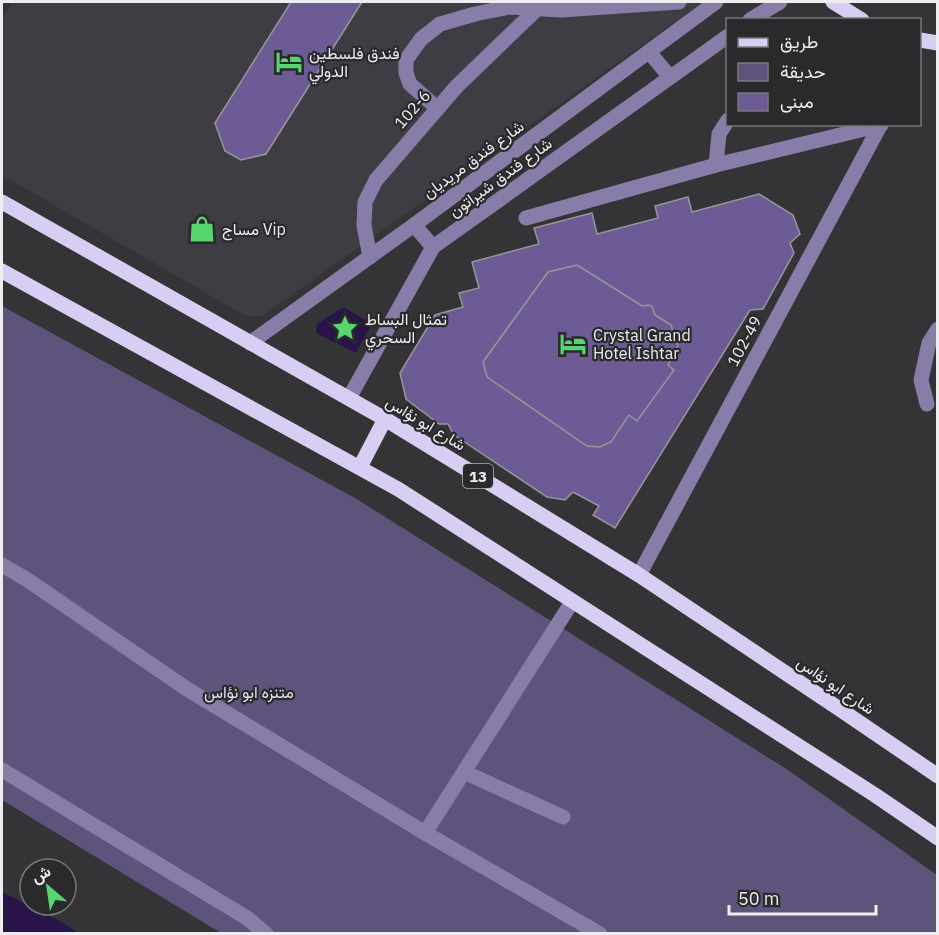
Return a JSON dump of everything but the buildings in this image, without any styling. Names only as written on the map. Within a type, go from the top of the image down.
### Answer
[{"type":"main road","points":[[833,2],[859,18]]},
{"type":"main road","name":"شارع ابو نؤاس","points":[[2,202],[385,419],[639,575],[938,776]]},
{"type":"main road","points":[[2,271],[360,467],[875,795],[938,838]]},
{"type":"main road","points":[[360,467],[385,419]]},
{"type":"street","points":[[437,108],[410,84],[406,73],[406,60],[421,39],[440,24],[508,7],[561,10],[681,2],[714,4]]},
{"type":"street","points":[[753,18],[780,2]]},
{"type":"street","name":"شارع فندق مريديان","points":[[250,343],[714,4]]},
{"type":"street","name":"102-6","points":[[370,257],[363,226],[365,202],[376,180],[457,86],[537,9]]},
{"type":"street","name":"شارع فندق شيراتون","points":[[349,398],[433,247],[726,37]]},
{"type":"street","points":[[649,52],[670,77]]},
{"type":"street","points":[[716,165],[718,134],[726,123]]},
{"type":"street","points":[[526,218],[716,165],[873,126]]},
{"type":"street","name":"102-49","points":[[639,575],[880,126]]},
{"type":"street","points":[[414,225],[433,247]]},
{"type":"street","points":[[927,404],[921,380],[929,343],[938,329]]},
{"type":"street","points":[[2,565],[187,689],[425,833],[600,933]]},
{"type":"street","points":[[425,833],[572,602]]},
{"type":"street","points":[[2,770],[247,918],[266,933]]},
{"type":"street","points":[[464,772],[563,817]]},
{"type":"shaded area","points":[[12,2],[703,2],[264,315],[254,317],[244,315],[2,175],[2,19]]},
{"type":"shaded area","points":[[342,308],[372,324],[356,352],[316,331],[317,324]]},
{"type":"shaded area","points":[[2,892],[18,900],[18,917],[52,917],[78,933],[2,933]]},
{"type":"green space","name":"متنزه ابو نؤاس","points":[[2,306],[355,498],[788,770],[937,875],[937,933],[221,933],[2,800]]},
{"type":"place","name":"فندق فلسطين الدولي","points":[[289,62]]},
{"type":"place","name":"مساج Vip","points":[[202,229]]},
{"type":"place","name":"تمثال البساط السحري","points":[[345,328]]},
{"type":"place","name":"Crystal Grand Hotel Ishtar","points":[[573,344]]}]
